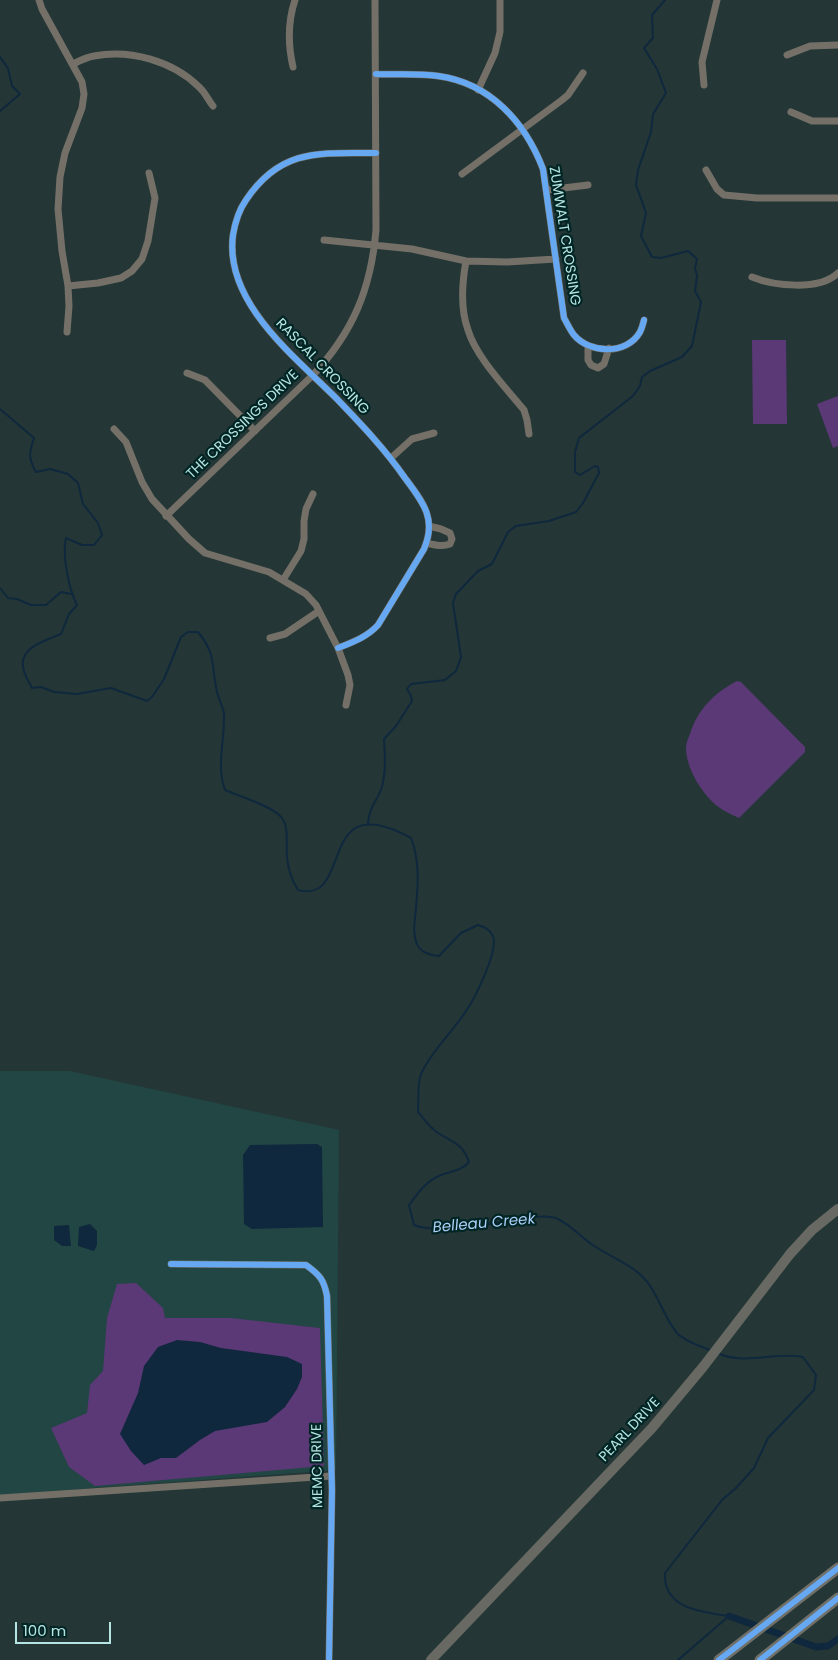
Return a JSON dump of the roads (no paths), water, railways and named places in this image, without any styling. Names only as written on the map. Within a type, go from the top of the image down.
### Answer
[{"type":"main road","name":"PEARL DRIVE","points":[[431,1660],[637,1444],[703,1367],[790,1254],[812,1230],[838,1209]]},
{"type":"main road","points":[[719,1660],[838,1568]]},
{"type":"main road","points":[[760,1660],[838,1598]]},
{"type":"street","points":[[39,0],[42,9],[82,82],[84,94],[82,108],[65,153],[60,177],[58,209],[68,286],[67,332]]},
{"type":"street","points":[[293,68],[290,53],[290,18],[294,0]]},
{"type":"street","name":"THE CROSSINGS DRIVE","points":[[166,516],[331,356],[354,317],[364,294],[375,246],[375,0]]},
{"type":"street","points":[[478,90],[495,53],[500,32],[500,0]]},
{"type":"street","points":[[704,85],[702,62],[717,0]]},
{"type":"street","points":[[787,55],[810,46],[838,46]]},
{"type":"street","points":[[73,64],[93,56],[112,54],[157,61],[177,70],[194,83],[213,106]]},
{"type":"street","points":[[462,174],[524,130],[562,100],[583,73]]},
{"type":"street","name":"ZUMWALT CROSSING","points":[[376,74],[436,76],[460,81],[504,107],[524,130],[543,169],[564,318],[573,335],[588,346],[588,360],[591,365],[598,368],[604,364],[609,348]]},
{"type":"street","points":[[791,112],[812,121],[838,121]]},
{"type":"street","name":"RASCAL CROSSING","points":[[338,648],[359,640],[372,632],[378,625],[426,543],[429,526],[428,515],[424,506],[391,458],[280,342],[247,299],[234,267],[232,248],[235,225],[244,203],[255,187],[269,174],[288,162],[306,155],[323,152],[376,153]]},
{"type":"street","points":[[706,170],[717,189],[724,195],[757,198],[838,198]]},
{"type":"street","points":[[68,286],[98,283],[121,278],[132,271],[142,259],[148,241],[155,198],[149,173]]},
{"type":"street","points":[[547,190],[588,185]]},
{"type":"street","points":[[324,240],[412,249],[466,261],[507,262],[556,259]]},
{"type":"street","points":[[466,261],[463,278],[463,305],[468,331],[480,354],[524,410],[529,434]]},
{"type":"street","points":[[752,277],[765,283],[818,284],[834,281],[838,273]]},
{"type":"street","points":[[588,346],[598,349],[618,348],[631,341],[640,333],[644,320]]},
{"type":"street","points":[[187,373],[206,380],[255,431]]},
{"type":"street","points":[[114,429],[126,442],[142,482],[152,499],[166,516],[205,554],[269,572],[306,594],[316,604],[338,648],[348,675],[350,685],[346,705]]},
{"type":"street","points":[[391,458],[412,439],[434,433]]},
{"type":"street","points":[[283,580],[301,551],[304,539],[306,509],[313,494]]},
{"type":"street","points":[[426,543],[446,545],[450,544],[452,539],[450,533],[429,526]]},
{"type":"street","points":[[270,638],[285,634],[319,611]]},
{"type":"street","name":"MEMC DRIVE","points":[[171,1264],[306,1264],[317,1273],[324,1283],[327,1296],[331,1476],[329,1660]]},
{"type":"street","points":[[0,1498],[331,1476]]},
{"type":"waterway","points":[[368,824],[370,813],[382,787],[385,763],[384,739],[396,726],[412,701],[407,689],[411,684],[445,680],[456,671],[461,657],[453,603],[456,594],[478,571],[492,564],[508,532],[516,526],[549,521],[576,512],[599,473],[598,467],[595,466],[580,475],[575,472],[575,452],[579,438],[633,396],[640,386],[642,377],[650,371],[682,357],[692,346],[701,302],[695,291],[697,259],[688,251],[661,258],[652,257],[641,236],[646,213],[636,185],[638,170],[651,132],[653,114],[666,93],[657,69],[644,48],[653,38],[652,15],[665,0]]},
{"type":"waterway","points":[[0,57],[8,68],[12,86],[20,94],[0,111]]},
{"type":"waterway","name":"Belleau Creek","points":[[0,409],[34,438],[30,455],[36,472],[50,469],[68,474],[78,483],[83,504],[98,523],[102,535],[94,545],[82,545],[66,538],[67,572],[71,591],[77,605],[69,614],[61,634],[36,645],[30,649],[23,659],[23,669],[32,688],[41,687],[54,692],[77,694],[111,688],[147,701],[152,697],[164,679],[181,637],[188,632],[198,632],[211,654],[215,683],[224,714],[221,772],[225,790],[264,806],[282,818],[286,831],[289,870],[298,890],[315,890],[326,881],[348,835],[360,826],[381,826],[411,838],[414,847],[418,881],[414,931],[418,947],[429,954],[439,956],[461,933],[478,925],[487,929],[493,936],[493,952],[475,996],[431,1057],[421,1074],[419,1083],[418,1112],[435,1131],[461,1147],[469,1162],[459,1169],[441,1175],[419,1192],[409,1205],[414,1225],[437,1229],[535,1217],[556,1218],[567,1224],[591,1244],[631,1267],[641,1275],[652,1288],[667,1319],[677,1333],[688,1341],[710,1350]]},
{"type":"waterway","name":"Belleau Creek","points":[[0,588],[8,598],[17,599],[31,605],[46,605],[61,592],[71,594]]},
{"type":"waterway","name":"Belleau Creek","points":[[717,1353],[739,1358],[803,1357],[816,1375],[814,1390],[768,1438],[754,1468],[722,1500],[665,1573],[666,1585],[670,1594],[677,1601],[696,1610],[729,1616]]},
{"type":"waterway","points":[[678,1660],[729,1616]]},
{"type":"waterway","name":"Belleau Creek","points":[[729,1616],[816,1647],[828,1646],[838,1639]]}]
